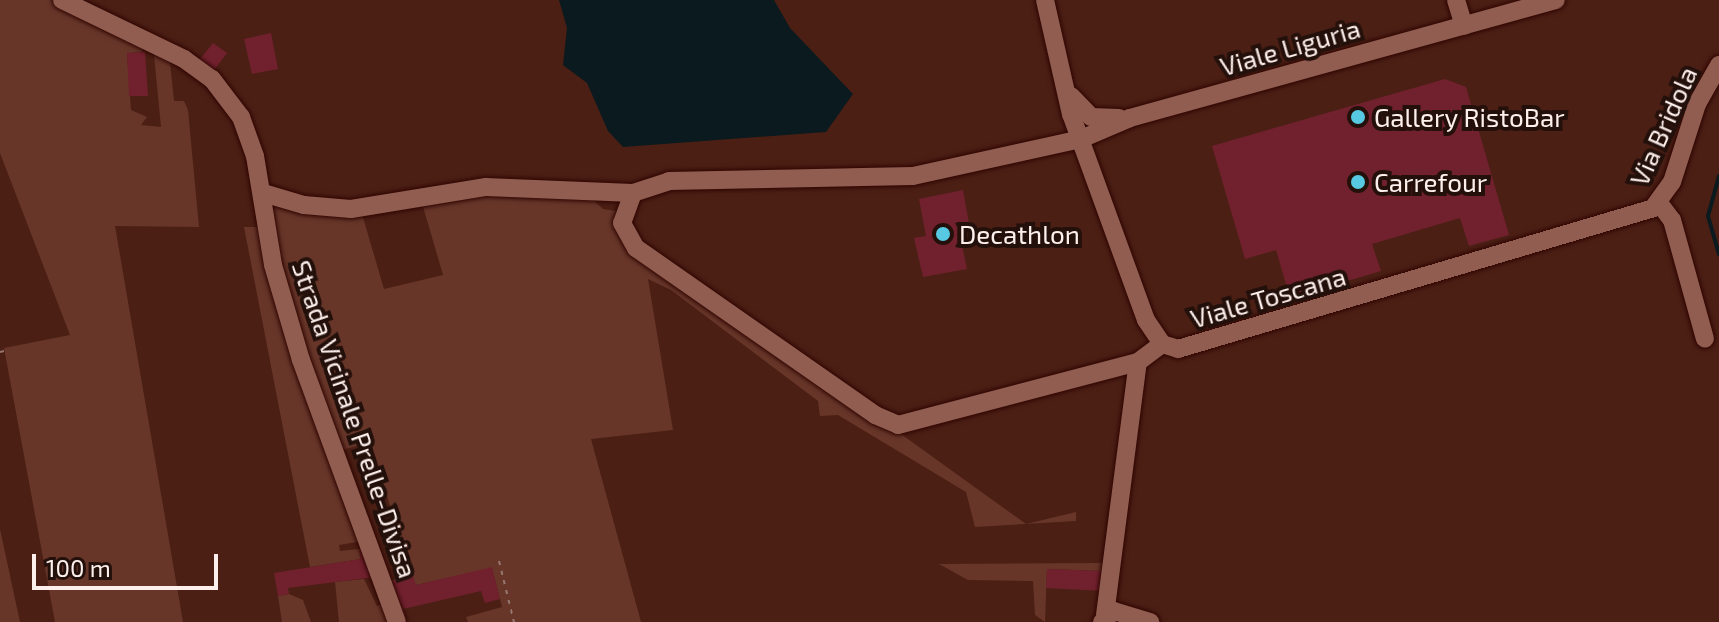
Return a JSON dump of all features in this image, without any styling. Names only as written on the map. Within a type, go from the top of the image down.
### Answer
[{"type":"street","name":"Strada Vicinale Prelle-Divisa","points":[[62,0],[133,31],[212,79],[241,117],[263,193],[273,265],[301,360],[397,622]]},
{"type":"street","name":"Viale Toscana","points":[[1045,0],[1081,139],[1146,320],[1162,344],[1192,348],[1656,205]]},
{"type":"street","points":[[1456,0],[1464,26]]},
{"type":"street","name":"Viale Liguria","points":[[1130,118],[1556,0]]},
{"type":"street","name":"Via Bridola","points":[[1656,205],[1672,182],[1697,104],[1719,65]]},
{"type":"street","points":[[1066,86],[1091,117],[1130,118]]},
{"type":"street","points":[[263,193],[304,205],[351,209],[486,187],[633,193],[669,181],[913,176],[1081,139],[1130,118]]},
{"type":"street","points":[[633,193],[622,223],[636,248],[890,422],[905,426],[1138,362],[1162,344]]},
{"type":"street","points":[[1656,205],[1672,220],[1705,339]]},
{"type":"street","points":[[1103,619],[1138,362]]},
{"type":"street","points":[[1103,619],[1114,611],[1150,622]]},
{"type":"path","points":[[499,561],[514,622]]},
{"type":"shaded area","points":[[0,0],[53,0],[142,45],[142,52],[127,53],[131,110],[147,117],[141,125],[161,127],[153,44],[169,53],[174,101],[184,101],[188,110],[199,227],[115,226],[183,622],[55,622],[4,348],[70,335],[0,153]]},
{"type":"shaded area","points":[[559,0],[774,0],[790,28],[853,94],[826,132],[623,147],[608,131],[587,83],[563,65],[567,28]]},
{"type":"shaded area","points":[[588,195],[603,209],[616,211],[616,229],[1026,524],[975,527],[966,492],[838,415],[820,416],[818,401],[671,290],[648,279],[673,430],[591,439],[641,622],[468,622],[466,617],[502,607],[492,568],[416,585],[386,583],[410,573],[371,442],[338,451],[291,312],[270,201],[362,214],[384,289],[443,275],[422,203],[459,196]]},
{"type":"shaded area","points":[[244,227],[263,227],[363,541],[339,545],[340,551],[359,549],[361,559],[310,567]]},
{"type":"shaded area","points":[[1076,512],[1076,521],[1026,524]]},
{"type":"shaded area","points":[[0,529],[20,622],[0,622]]},
{"type":"shaded area","points":[[1106,563],[1103,571],[1047,569],[1045,622],[1035,615],[1033,581],[968,580],[939,564]]},
{"type":"shaded area","points":[[364,579],[377,606],[383,604],[393,622],[339,622],[335,582]]},
{"type":"shaded area","points":[[289,594],[303,600],[311,622],[282,622],[278,596]]},
{"type":"building","points":[[271,33],[278,69],[252,74],[244,39]]},
{"type":"building","points":[[213,43],[227,53],[211,74],[197,63]]},
{"type":"building","points":[[145,52],[148,96],[129,96],[127,53]]},
{"type":"building","name":"Carrefour","points":[[1445,79],[1466,87],[1509,235],[1469,246],[1460,218],[1372,244],[1381,271],[1290,298],[1276,250],[1245,259],[1212,146]]},
{"type":"building","name":"Decathlon","points":[[963,190],[970,229],[959,232],[967,269],[923,277],[914,238],[926,236],[919,199]]},
{"type":"building","points":[[359,549],[370,549],[375,577],[288,588],[289,594],[278,596],[274,573],[361,559]]},
{"type":"building","points":[[492,567],[500,599],[485,603],[481,591],[403,609],[405,615],[398,617],[386,583],[413,576],[416,585]]},
{"type":"building","points":[[1047,569],[1103,571],[1106,591],[1046,588]]},
{"type":"waterway","points":[[1719,176],[1708,216],[1719,254]]},
{"type":"place","name":"Gallery RistoBar","points":[[1358,117]]},
{"type":"place","name":"Carrefour","points":[[1358,182]]},
{"type":"place","name":"Decathlon","points":[[943,234]]}]
